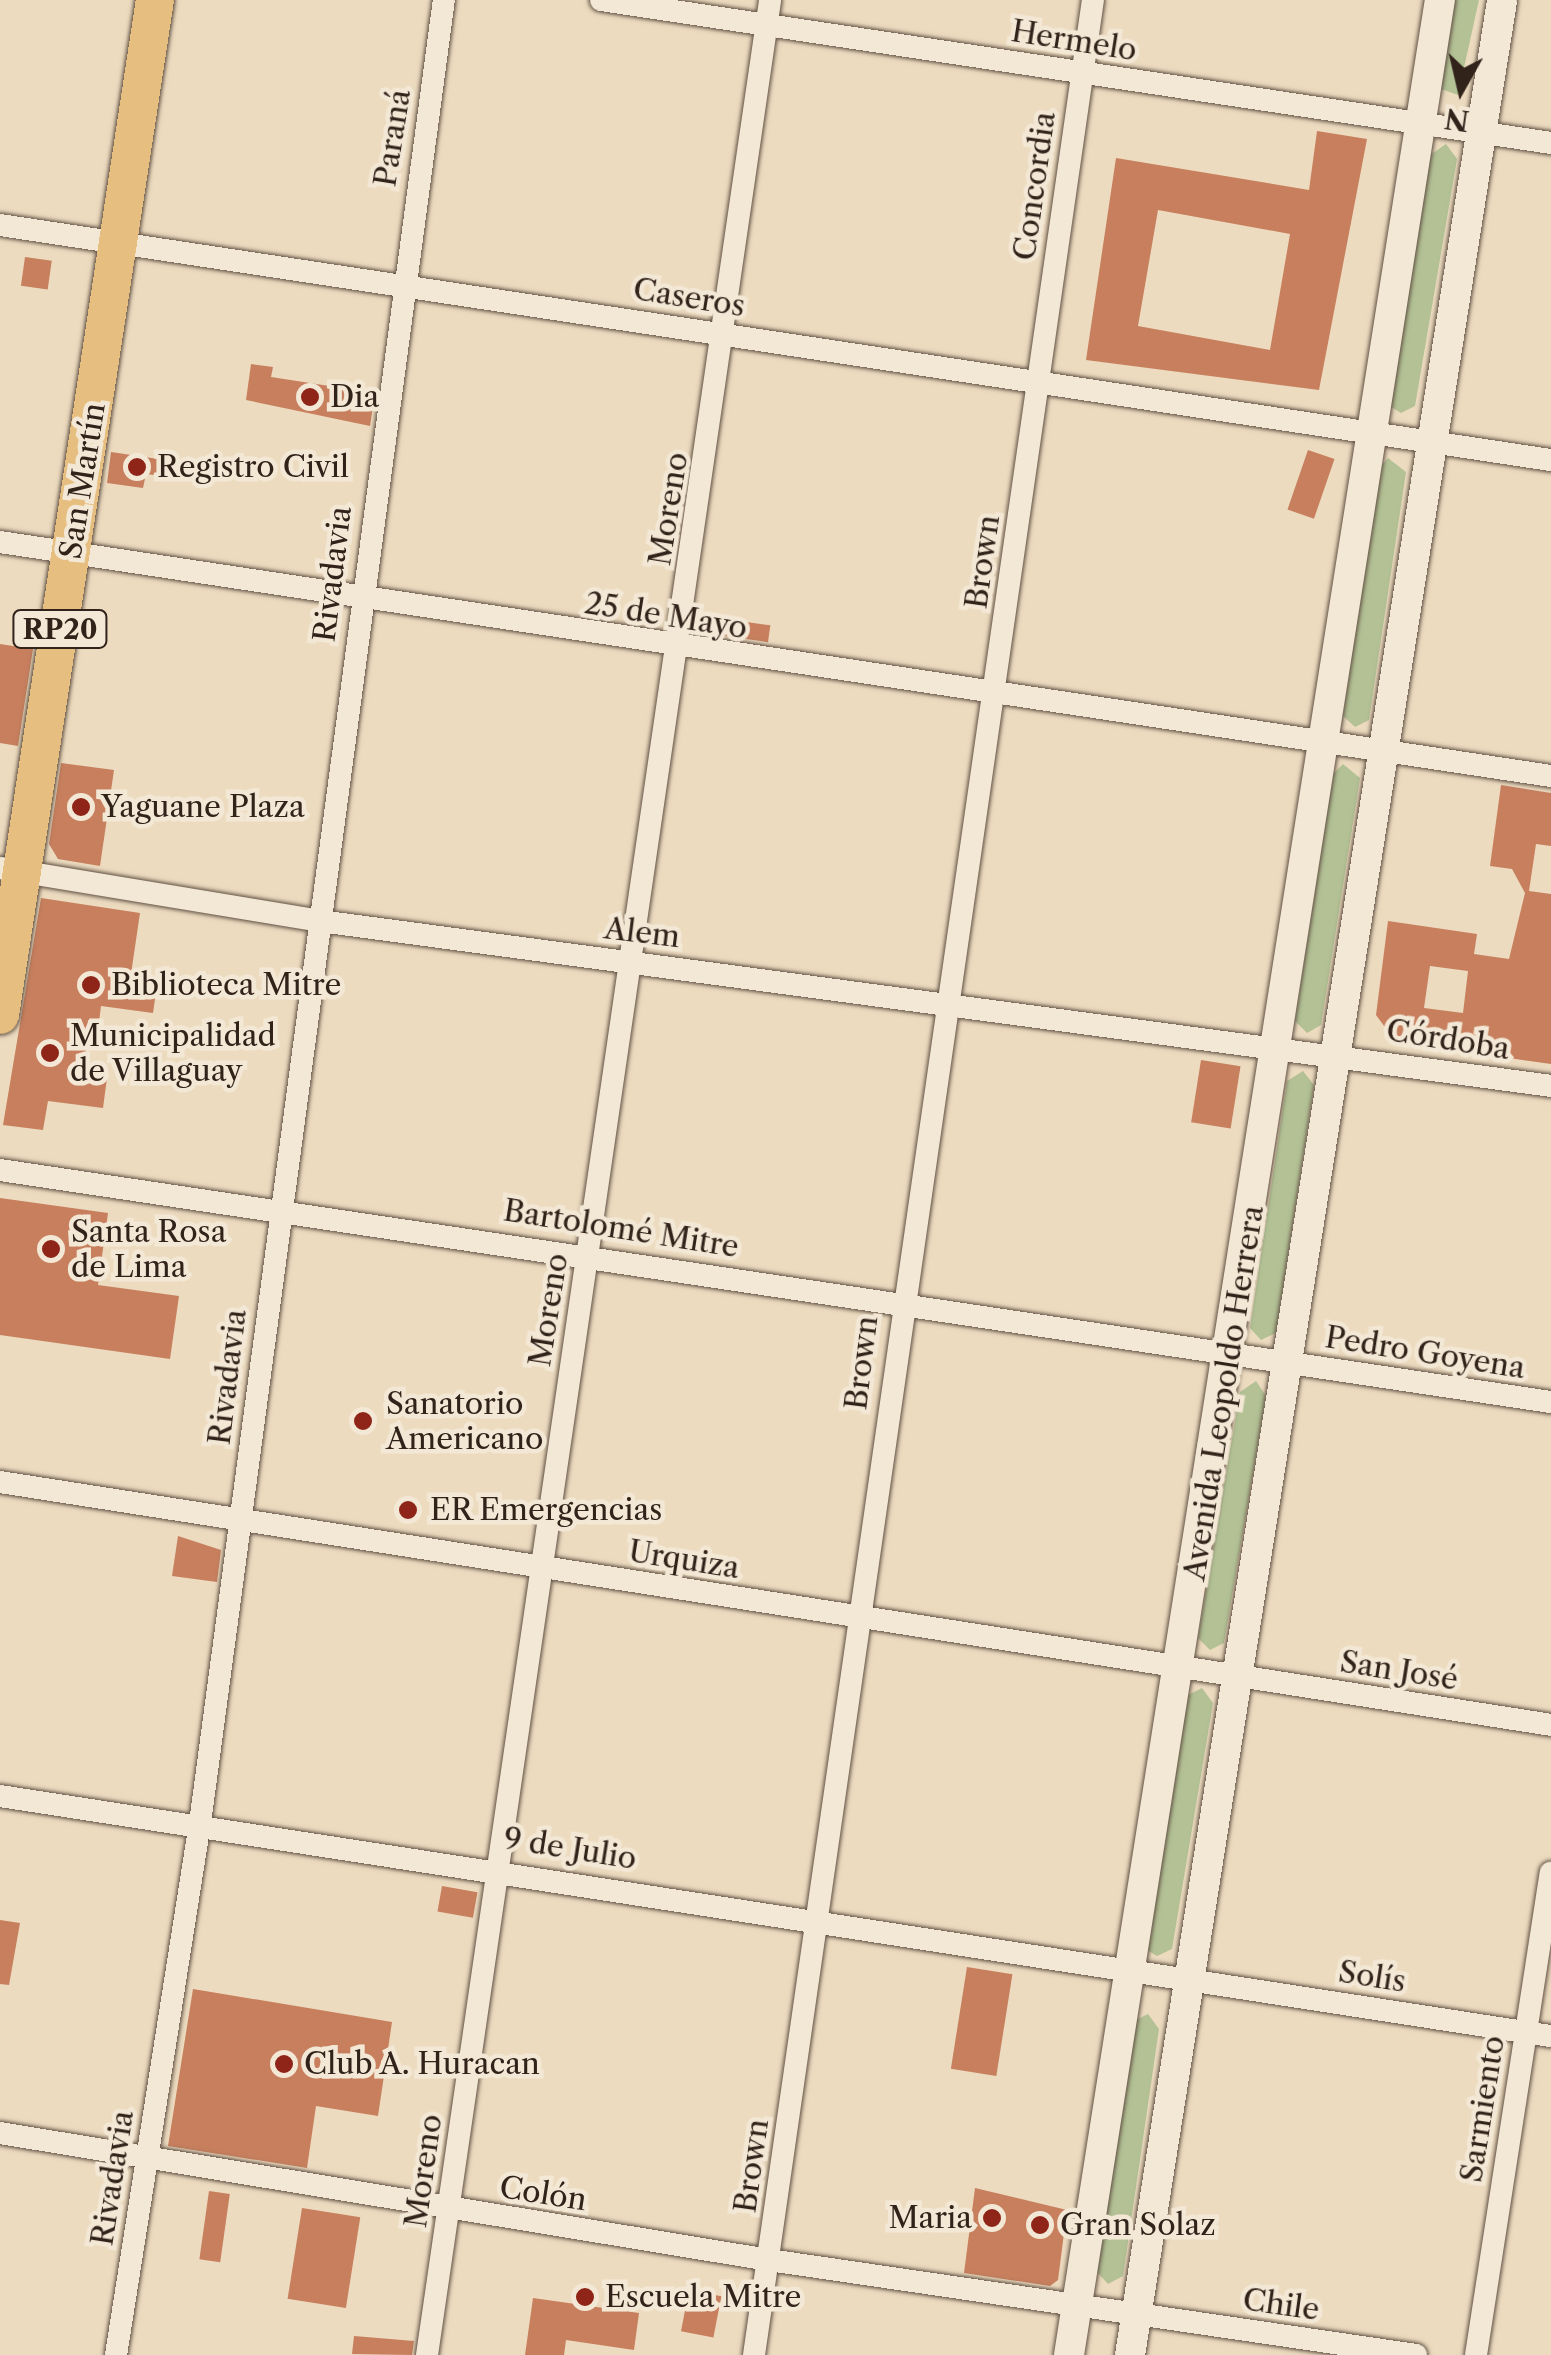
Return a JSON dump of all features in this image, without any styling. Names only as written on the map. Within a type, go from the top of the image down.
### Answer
[{"type":"main road","name":"RP20","points":[[120,243],[155,0]]},
{"type":"main road","name":"San Martín","points":[[0,1015],[11,870],[72,553],[120,243]]},
{"type":"street","name":"Paraná","points":[[401,285],[444,0]]},
{"type":"street","name":"Hermelo","points":[[601,0],[1551,144]]},
{"type":"street","name":"Moreno","points":[[427,2355],[540,1567],[726,334],[770,0]]},
{"type":"street","name":"Concordia","points":[[1039,381],[1093,0]]},
{"type":"street","name":"Avenida Leopoldo Herrera","points":[[1070,2355],[1128,1970],[1232,1353],[1369,430],[1440,0]]},
{"type":"street","name":"Avenida Leopoldo Herrera","points":[[1130,2355],[1184,1978],[1289,1362],[1387,752],[1430,440],[1502,0]]},
{"type":"street","name":"Caseros","points":[[0,225],[1551,460]]},
{"type":"street","name":"Rivadavia","points":[[116,2355],[200,1823],[401,285]]},
{"type":"street","name":"Brown","points":[[754,2355],[943,1003],[994,695],[1039,381]]},
{"type":"street","name":"25 de Mayo","points":[[0,542],[678,650],[1551,776]]},
{"type":"street","name":"Alem","points":[[11,870],[320,922],[1278,1046]]},
{"type":"street","name":"Córdoba","points":[[1278,1046],[1551,1086]]},
{"type":"street","name":"Bartolomé Mitre","points":[[0,1170],[588,1253],[1232,1353]]},
{"type":"street","name":"Pedro Goyena","points":[[1232,1353],[1551,1402]]},
{"type":"street","name":"Urquiza","points":[[0,1482],[1180,1669]]},
{"type":"street","name":"San José","points":[[1180,1669],[1551,1725]]},
{"type":"street","name":"9 de Julio","points":[[0,1796],[496,1867],[1128,1970]]},
{"type":"street","name":"Sarmiento","points":[[1476,2355],[1551,1873]]},
{"type":"street","name":"Solís","points":[[1128,1970],[1551,2036]]},
{"type":"street","name":"Colón","points":[[0,2133],[449,2209],[1077,2308]]},
{"type":"street","name":"Chile","points":[[1077,2308],[1416,2355]]},
{"type":"green space","points":[[1452,0],[1479,0],[1458,95],[1441,89]]},
{"type":"green space","points":[[1446,144],[1457,159],[1415,406],[1401,413],[1391,407],[1430,155]]},
{"type":"green space","points":[[1388,458],[1406,472],[1369,720],[1355,727],[1343,716],[1379,469]]},
{"type":"green space","points":[[1343,764],[1360,778],[1321,1025],[1307,1033],[1295,1021],[1333,774]]},
{"type":"green space","points":[[1303,1071],[1314,1085],[1276,1333],[1261,1340],[1250,1328],[1287,1081]]},
{"type":"green space","points":[[1256,1381],[1266,1396],[1224,1643],[1210,1650],[1198,1638],[1240,1392]]},
{"type":"green space","points":[[1202,1688],[1213,1703],[1172,1949],[1157,1956],[1147,1950],[1188,1695]]},
{"type":"green space","points":[[1148,2014],[1159,2029],[1123,2276],[1108,2284],[1097,2272],[1134,2021]]},
{"type":"building","points":[[1317,131],[1367,139],[1319,390],[1086,360],[1116,158],[1309,190]],"holes":[[[1158,210],[1290,234],[1270,350],[1138,326]]]},
{"type":"building","points":[[25,257],[52,261],[48,289],[21,286]]},
{"type":"building","name":"Dia","points":[[251,364],[273,367],[271,377],[375,393],[370,426],[246,400]]},
{"type":"building","points":[[1308,450],[1334,459],[1314,519],[1287,510]]},
{"type":"building","name":"Registro Civil","points":[[111,452],[165,460],[163,476],[146,474],[143,488],[107,483]]},
{"type":"building","points":[[704,616],[770,625],[768,642],[702,633]]},
{"type":"building","points":[[0,644],[33,649],[18,746],[0,743]]},
{"type":"building","name":"Yaguane Plaza","points":[[61,763],[114,770],[100,866],[58,859],[49,844]]},
{"type":"building","points":[[1501,785],[1551,793],[1551,846],[1536,844],[1529,891],[1551,894],[1551,1064],[1396,1042],[1376,1015],[1388,921],[1477,934],[1474,954],[1509,959],[1525,893],[1512,869],[1490,866]],"holes":[[[1430,966],[1468,971],[1463,1013],[1424,1008]]]},
{"type":"building","points":[[41,898],[140,913],[131,974],[158,978],[153,1013],[101,1006],[99,1022],[88,1020],[84,1075],[107,1078],[103,1108],[48,1101],[43,1130],[3,1125]]},
{"type":"building","points":[[1201,1060],[1241,1066],[1231,1128],[1191,1122]]},
{"type":"building","name":"Santa Rosa de Lima","points":[[0,1198],[108,1213],[98,1285],[179,1296],[170,1359],[0,1335]]},
{"type":"building","points":[[178,1536],[221,1550],[217,1582],[172,1576]]},
{"type":"building","points":[[442,1886],[477,1892],[473,1918],[437,1912]]},
{"type":"building","points":[[0,1920],[20,1923],[9,1985],[0,1984]]},
{"type":"building","points":[[967,1967],[1012,1974],[996,2076],[951,2069]]},
{"type":"building","name":"Club A. Huracan","points":[[193,1989],[392,2022],[378,2116],[316,2106],[307,2168],[168,2146]]},
{"type":"building","name":"Maria","points":[[975,2188],[1067,2210],[1058,2280],[1050,2286],[964,2273]]},
{"type":"building","points":[[209,2191],[230,2194],[220,2262],[199,2259]]},
{"type":"building","points":[[302,2208],[360,2217],[346,2308],[288,2299]]},
{"type":"building","points":[[689,2290],[721,2296],[713,2338],[681,2331]]},
{"type":"building","points":[[533,2298],[639,2313],[634,2350],[566,2340],[564,2355],[525,2355]]},
{"type":"building","points":[[354,2336],[414,2341],[412,2355],[352,2354]]},
{"type":"place","name":"Dia","points":[[310,397]]},
{"type":"place","name":"Registro Civil","points":[[137,467]]},
{"type":"place","name":"Yaguane Plaza","points":[[81,807]]},
{"type":"place","name":"Biblioteca Mitre","points":[[91,985]]},
{"type":"place","name":"Municipalidad de Villaguay","points":[[50,1053]]},
{"type":"place","name":"Santa Rosa de Lima","points":[[51,1249]]},
{"type":"place","name":"Sanatorio Americano","points":[[363,1421]]},
{"type":"place","name":"ER Emergencias","points":[[408,1510]]},
{"type":"place","name":"Club A. Huracan","points":[[284,2064]]},
{"type":"place","name":"Maria","points":[[992,2218]]},
{"type":"place","name":"Gran Solaz","points":[[1040,2225]]},
{"type":"place","name":"Escuela Mitre","points":[[585,2297]]}]
